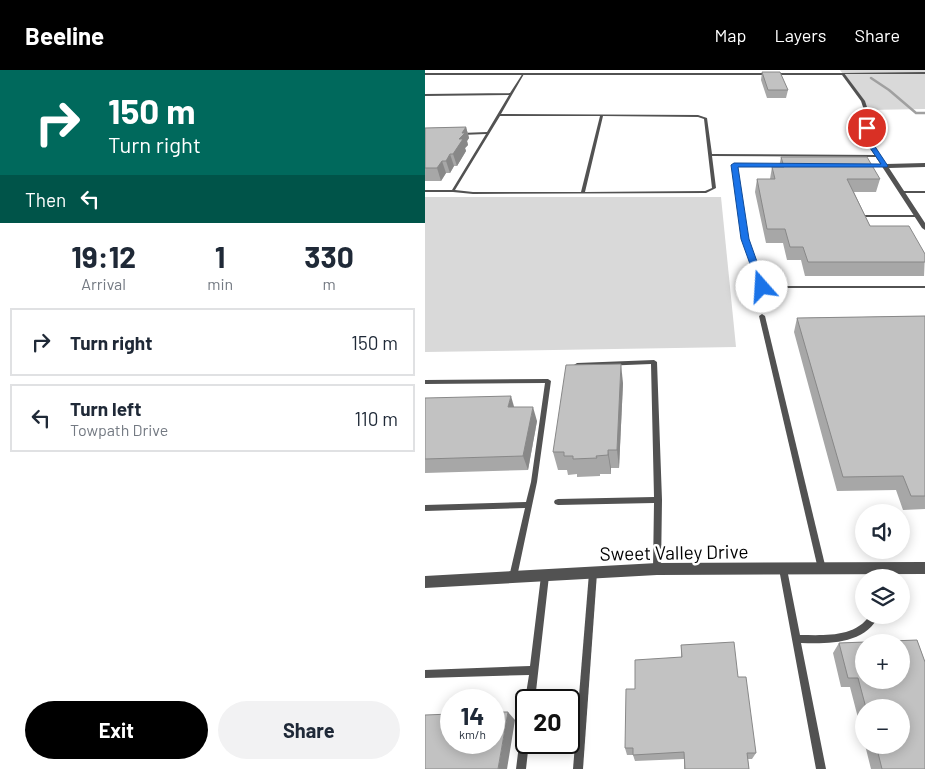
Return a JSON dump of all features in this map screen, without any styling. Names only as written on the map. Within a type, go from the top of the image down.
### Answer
[{"type":"street","points":[[425,74],[843,74],[863,100],[871,145],[925,228]]},
{"type":"street","points":[[885,166],[925,165]]},
{"type":"street","name":"Sweet Valley Drive","points":[[425,582],[657,569],[822,568],[855,571]]},
{"type":"street","name":"Sweet Valley Drive","points":[[910,569],[925,568]]},
{"type":"lane","points":[[843,74],[925,73]]},
{"type":"lane","points":[[453,191],[523,74]]},
{"type":"lane","points":[[425,95],[511,94]]},
{"type":"lane","points":[[425,191],[473,193],[706,192],[714,188],[703,117],[499,115]]},
{"type":"lane","points":[[583,193],[602,115]]},
{"type":"lane","points":[[452,134],[488,133]]},
{"type":"lane","points":[[710,156],[879,156]]},
{"type":"lane","points":[[792,164],[734,165],[745,239],[762,287],[925,287]]},
{"type":"lane","points":[[859,165],[885,166]]},
{"type":"lane","points":[[902,192],[925,192]]},
{"type":"lane","points":[[860,210],[866,223]]},
{"type":"lane","points":[[863,216],[917,216]]},
{"type":"lane","points":[[762,316],[822,568]]},
{"type":"lane","points":[[577,364],[654,362],[658,500],[657,569]]},
{"type":"lane","points":[[425,382],[548,381],[529,505],[513,577]]},
{"type":"lane","points":[[558,502],[658,500]]},
{"type":"lane","points":[[425,508],[529,505]]},
{"type":"lane","points":[[783,569],[821,769]]},
{"type":"lane","points":[[578,769],[593,573]]},
{"type":"lane","points":[[531,689],[545,576]]},
{"type":"lane","points":[[797,639],[830,638],[858,632],[871,624]]},
{"type":"lane","points":[[425,674],[533,670]]},
{"type":"lane","points":[[521,769],[523,754]]},
{"type":"shaded area","points":[[840,70],[925,70],[925,109],[866,110],[863,101]]},
{"type":"shaded area","points":[[425,197],[721,197],[736,347],[425,352]]},
{"type":"building","points":[[762,72],[780,72],[788,90],[768,90]]},
{"type":"building","points":[[466,127],[462,133],[465,133],[459,139],[463,139],[446,161],[442,161],[437,168],[425,168],[425,128]]},
{"type":"building","points":[[781,157],[867,157],[880,179],[847,179],[870,226],[909,226],[925,254],[925,262],[808,262],[803,247],[790,247],[785,229],[767,229],[757,179],[775,179],[772,167],[784,167]]},
{"type":"building","points":[[925,316],[925,496],[911,496],[903,476],[843,477],[797,318]]},
{"type":"building","points":[[621,364],[617,450],[608,450],[608,455],[596,456],[597,458],[573,459],[573,456],[564,456],[564,452],[553,452],[566,365]]},
{"type":"building","points":[[511,396],[508,407],[533,407],[523,456],[425,459],[425,398]]},
{"type":"building","points":[[910,640],[917,640],[925,662],[925,769],[882,769],[878,754],[910,754],[910,699],[864,699],[861,689],[910,689]]},
{"type":"building","points":[[734,642],[738,677],[746,677],[756,753],[747,753],[749,769],[685,769],[684,752],[633,755],[633,748],[625,748],[626,689],[635,689],[635,660],[682,657],[681,645]]},
{"type":"building","points":[[855,642],[855,678],[848,678],[839,643]]},
{"type":"building","points":[[505,712],[508,712],[505,729]]},
{"type":"building","points":[[440,714],[440,754],[501,754],[498,769],[425,769],[425,715]]},
{"type":"waterway","points":[[871,78],[889,90],[916,113],[925,113]]},
{"type":"route","points":[[762,287],[745,239],[734,165],[885,166],[871,145],[867,128]]}]
